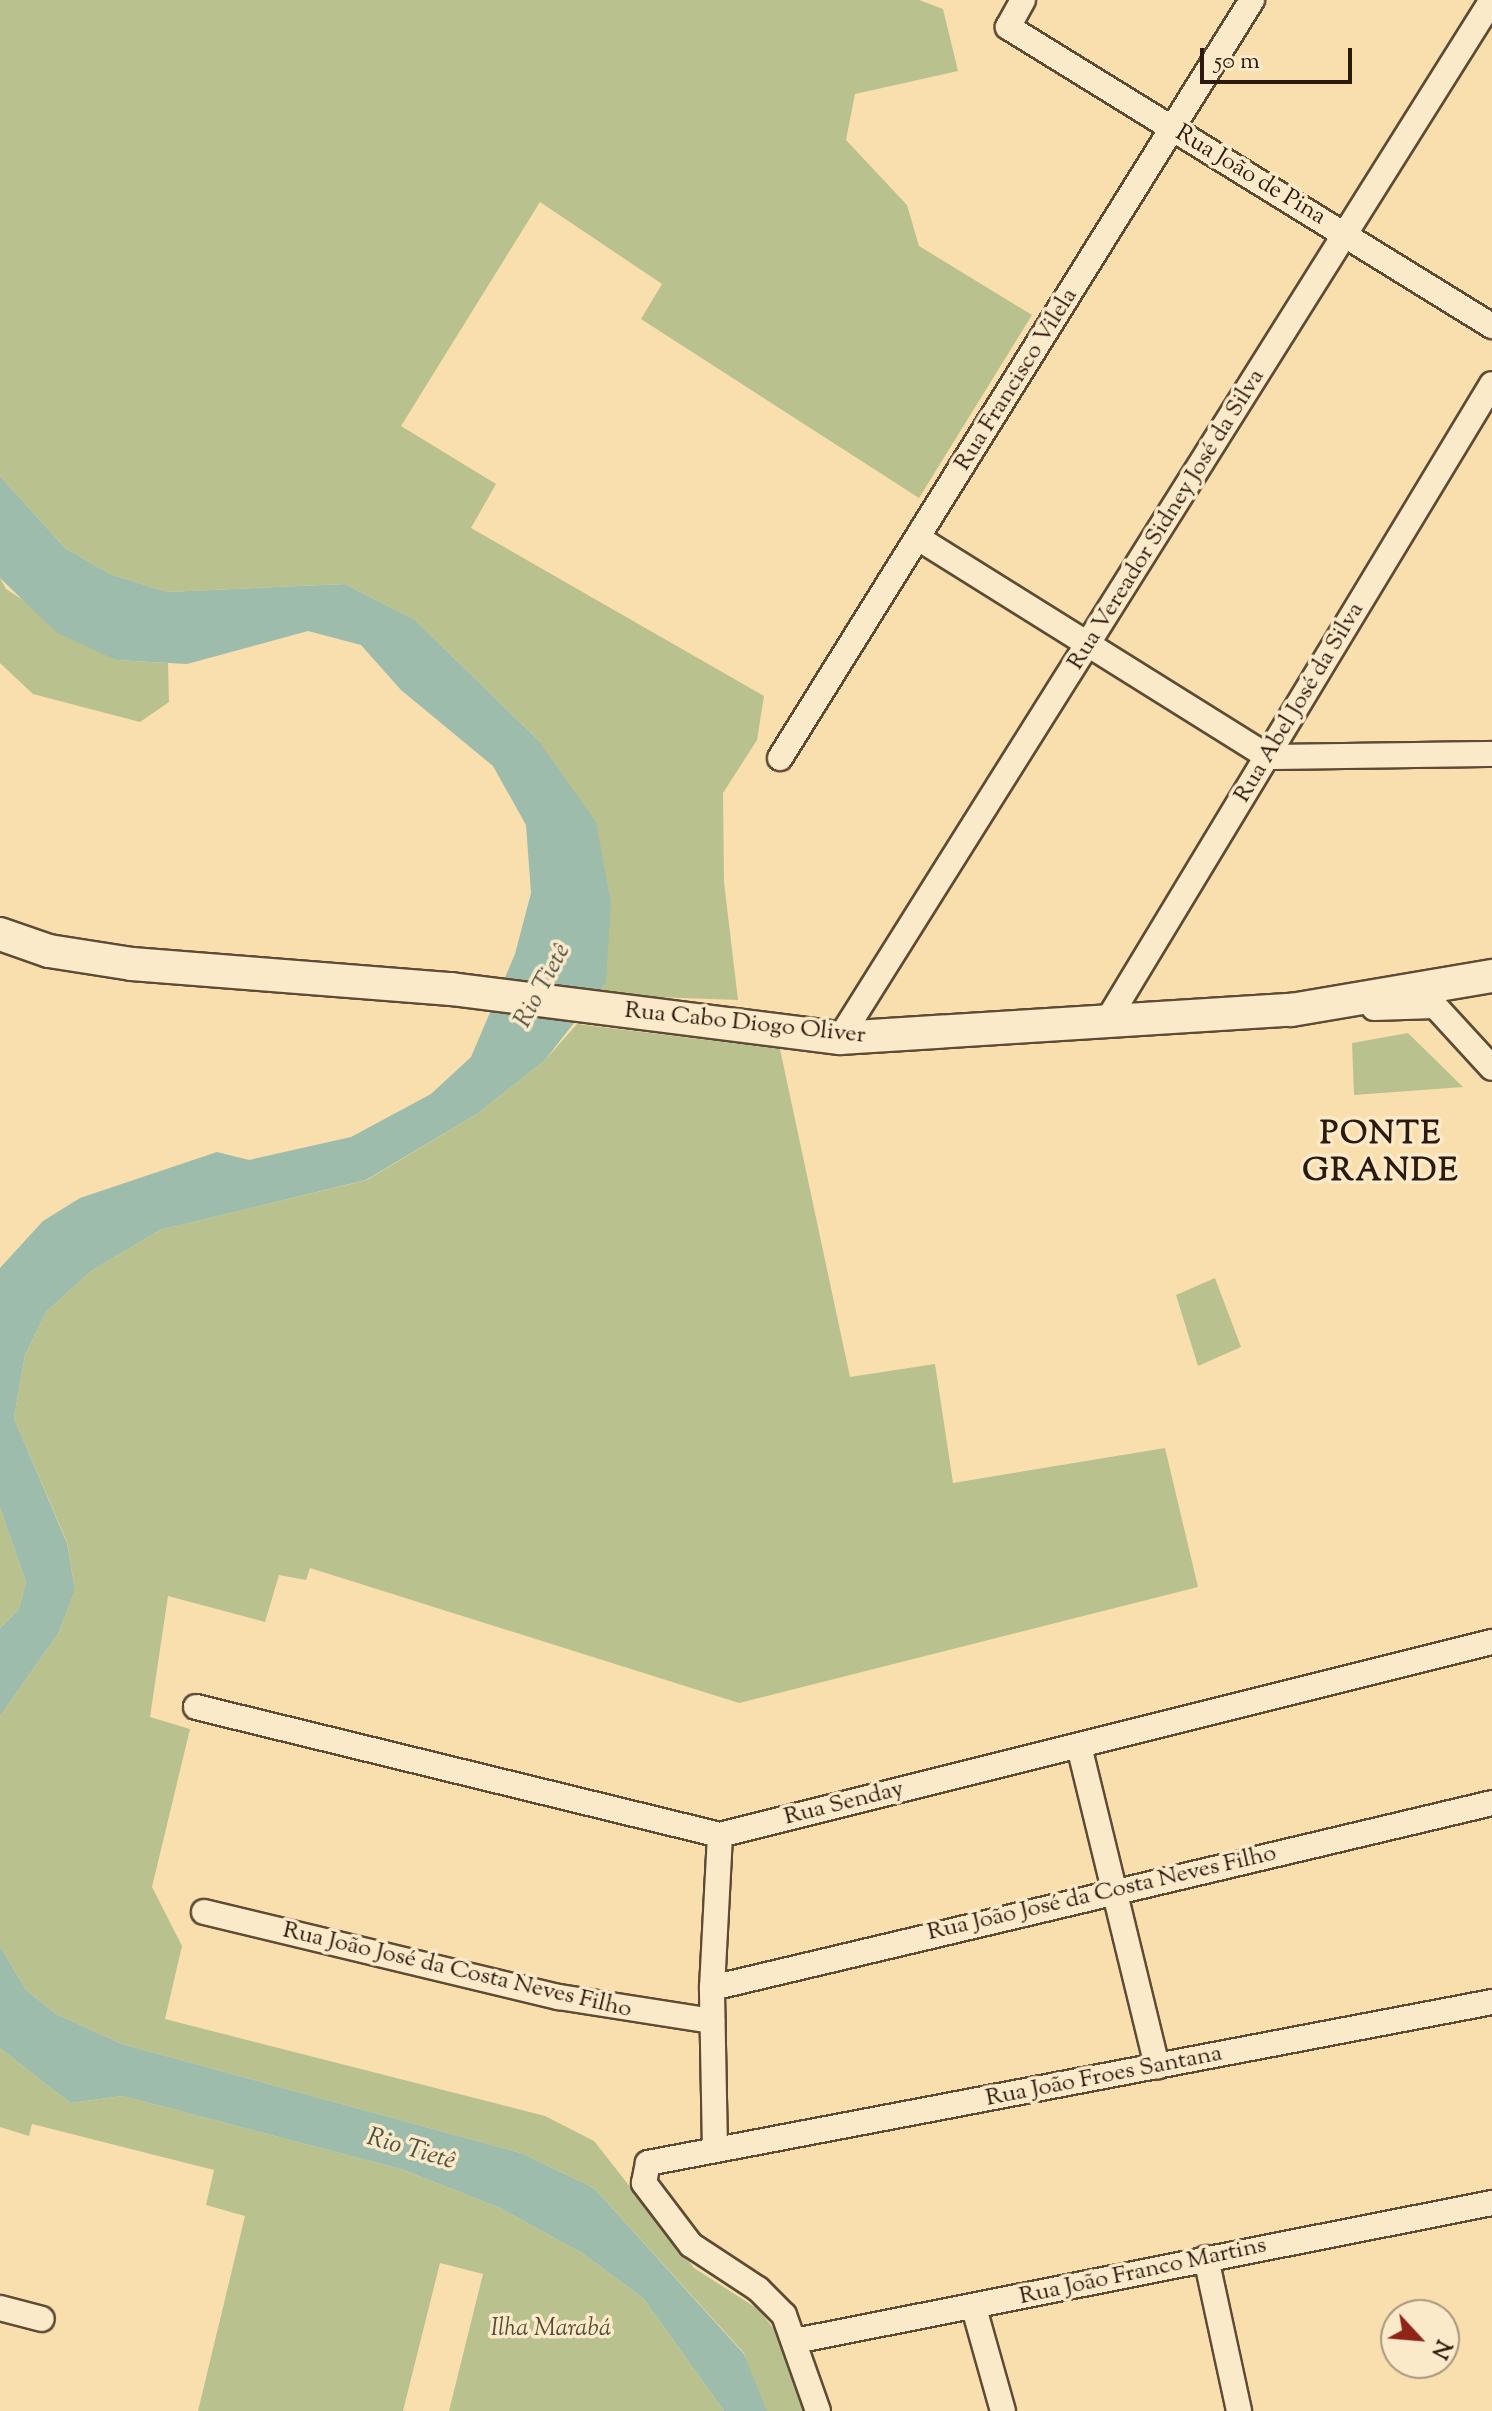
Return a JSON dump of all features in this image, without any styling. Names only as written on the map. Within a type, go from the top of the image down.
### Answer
[{"type":"main road","name":"Rua Cabo Diogo Oliver","points":[[0,934],[49,951],[146,966],[451,989],[840,1038],[1291,1010],[1433,998],[1492,976]]},
{"type":"street","name":"Rua João de Pina","points":[[1023,0],[1008,27],[1492,326]]},
{"type":"street","name":"Rua Francisco Vilela","points":[[780,758],[1252,0]]},
{"type":"street","name":"Rua Vereador Sidney José da Silva","points":[[840,1038],[1492,0]]},
{"type":"street","name":"Rua Abel José da Silva","points":[[1107,1021],[1492,384]]},
{"type":"street","points":[[918,538],[1268,757],[1492,754]]},
{"type":"street","points":[[1433,998],[1492,1068]]},
{"type":"street","name":"Rua Senday","points":[[196,1707],[720,1835],[1492,1642]]},
{"type":"street","points":[[1079,1746],[1157,2067]]},
{"type":"street","name":"Rua João José da Costa Neves Filho","points":[[712,1988],[1492,1803]]},
{"type":"street","points":[[715,2149],[712,1988],[720,1835]]},
{"type":"street","name":"Rua João José da Costa Neves Filho","points":[[204,1912],[559,1997],[712,2021]]},
{"type":"street","name":"Rua João Froes Santana","points":[[795,2341],[774,2301],[691,2245],[642,2172],[648,2163],[1492,2002]]},
{"type":"street","name":"Rua João Franco Martins","points":[[795,2341],[1492,2203]]},
{"type":"street","points":[[1206,2258],[1239,2411]]},
{"type":"street","points":[[0,2308],[42,2319]]},
{"type":"street","points":[[974,2308],[1003,2411]]},
{"type":"street","points":[[795,2341],[818,2411]]},
{"type":"green space","points":[[0,0],[919,0],[943,9],[958,71],[855,94],[846,140],[907,205],[919,246],[1032,315],[919,498],[641,319],[662,284],[540,202],[401,426],[496,484],[471,528],[764,696],[757,740],[723,793],[724,882],[738,1000],[598,995],[538,740],[415,620],[345,584],[167,592],[110,574],[65,548],[0,476]]},
{"type":"green space","points":[[0,578],[6,589],[116,660],[168,663],[169,702],[140,722],[33,694],[0,663]]},
{"type":"green space","points":[[577,1024],[780,1049],[850,1377],[935,1364],[953,1483],[1165,1448],[1198,1587],[739,1703],[310,1568],[306,1580],[279,1575],[265,1622],[168,1596],[150,1717],[190,1729],[152,1887],[182,1946],[165,2019],[545,2116],[594,2141],[694,2268],[758,2309],[793,2352],[812,2411],[763,2411],[744,2353],[594,2188],[521,2153],[122,2044],[56,2014],[26,1990],[0,1946],[0,1716],[58,1634],[75,1590],[67,1542],[14,1418],[25,1355],[46,1312],[91,1271],[160,1230],[367,1180],[477,1114],[545,1060]]},
{"type":"green space","points":[[1408,1033],[1463,1087],[1354,1095],[1352,1043]]},
{"type":"green space","points":[[1215,1278],[1241,1347],[1198,1366],[1176,1295]]},
{"type":"green space","points":[[0,1508],[26,1582],[19,1609],[0,1628]]},
{"type":"green space","name":"Ilha Marabá","points":[[0,2048],[70,2103],[123,2096],[401,2169],[500,2208],[582,2253],[644,2299],[724,2411],[449,2411],[483,2274],[440,2263],[403,2411],[198,2411],[245,2216],[206,2205],[214,2170],[32,2124],[29,2136],[0,2127]]},
{"type":"water","name":"Rio Tietê","points":[[0,476],[65,548],[110,574],[167,592],[345,584],[415,620],[538,740],[596,822],[611,903],[606,982],[545,1060],[477,1114],[366,1180],[160,1230],[91,1271],[46,1312],[25,1355],[14,1418],[67,1543],[75,1590],[58,1634],[0,1716],[0,1628],[19,1609],[26,1582],[0,1508],[0,1268],[43,1221],[80,1198],[217,1152],[249,1160],[351,1137],[431,1094],[471,1057],[515,954],[531,893],[526,825],[493,766],[401,690],[361,645],[308,631],[187,664],[116,660],[57,633],[0,578]]},
{"type":"water","name":"Rio Tietê","points":[[0,1946],[26,1990],[56,2014],[122,2044],[521,2153],[594,2188],[744,2354],[767,2411],[724,2411],[644,2299],[582,2253],[500,2208],[401,2169],[123,2096],[70,2103],[0,2048]]},
{"type":"district","name":"PONTE GRANDE","points":[[1381,1154]]}]
